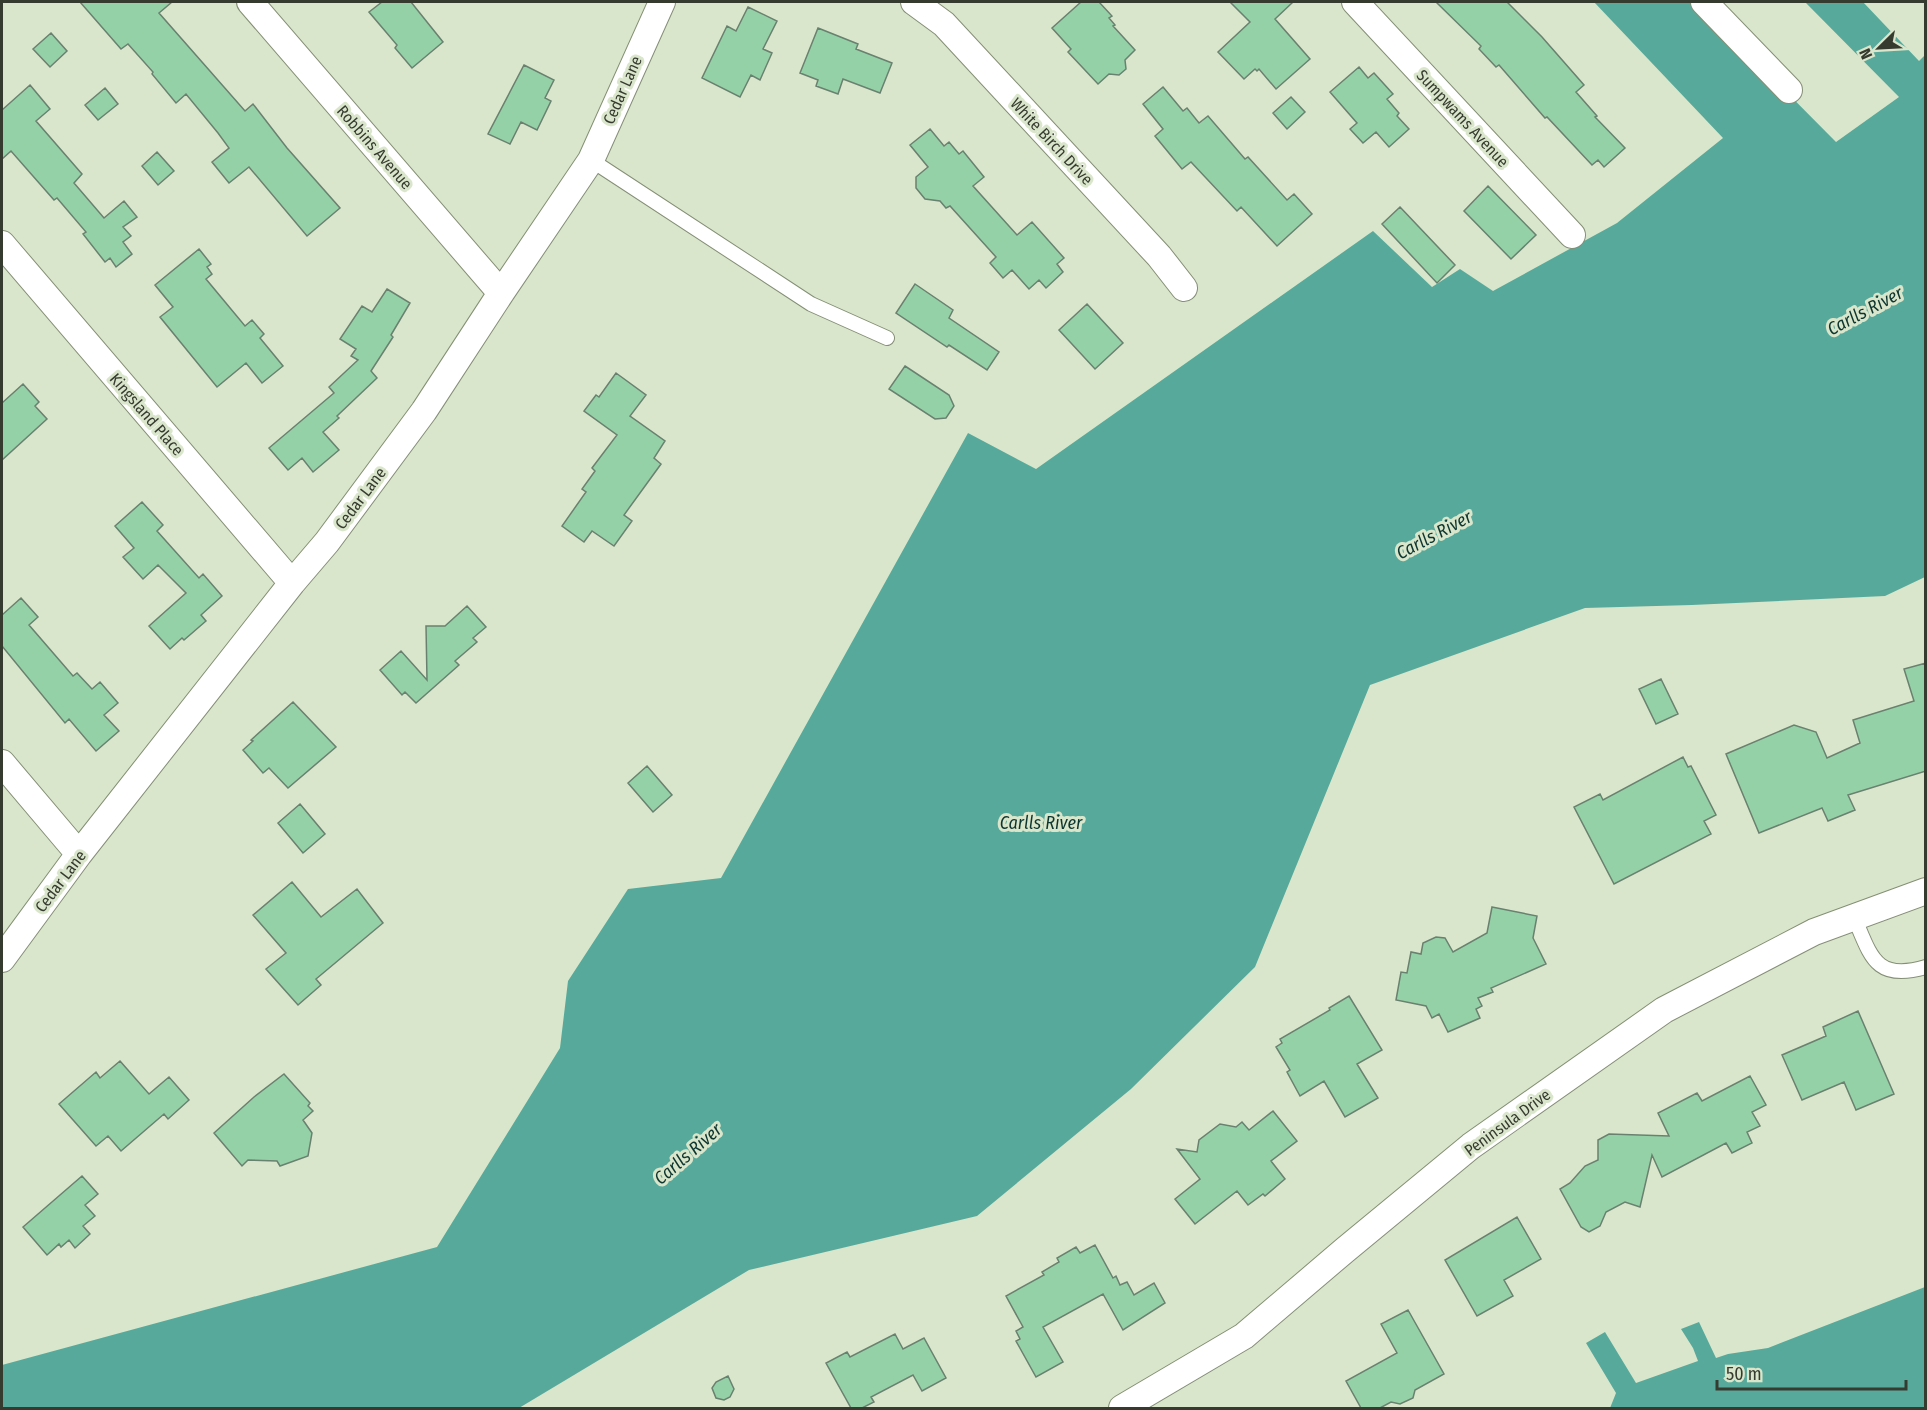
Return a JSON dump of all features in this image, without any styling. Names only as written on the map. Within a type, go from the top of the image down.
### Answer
[{"type":"street","name":"Robbins Avenue","points":[[250,2],[501,292]]},
{"type":"street","name":"Cedar Lane","points":[[2,959],[79,854],[292,583],[327,542],[424,411],[501,292],[591,160],[662,2]]},
{"type":"street","name":"White Birch Drive","points":[[914,2],[944,24],[1159,256],[1184,288]]},
{"type":"street","name":"Sumpwams Avenue","points":[[1355,2],[1572,235]]},
{"type":"street","points":[[1704,2],[1789,90]]},
{"type":"street","name":"Kingsland Place","points":[[2,244],[292,583]]},
{"type":"street","points":[[2,763],[79,854]]},
{"type":"street","name":"Peninsula Drive","points":[[1122,1408],[1244,1336],[1472,1146],[1664,1010],[1814,932],[1926,891]]},
{"type":"lane","points":[[591,160],[811,304],[887,338]]},
{"type":"lane","points":[[1854,917],[1872,958],[1882,966],[1893,971],[1908,972],[1926,966]]},
{"type":"water","name":"Carlls River","points":[[1594,2],[1697,2],[1836,142],[1899,97],[1805,2],[1863,2],[1919,61],[1925,55],[1925,577],[1885,596],[1585,608],[1370,685],[1255,967],[1131,1089],[977,1216],[749,1270],[519,1408],[2,1408],[2,1365],[437,1247],[560,1048],[568,981],[628,889],[721,878],[968,433],[1036,469],[1373,231],[1432,287],[1460,269],[1493,291],[1617,223],[1723,138]]},
{"type":"water","points":[[1925,1287],[1925,1408],[1610,1408],[1616,1393],[1586,1343],[1605,1332],[1636,1383],[1698,1361],[1681,1329],[1699,1322],[1716,1358],[1768,1348]]},
{"type":"building","points":[[80,2],[172,2],[159,13],[245,111],[253,104],[287,148],[340,208],[307,236],[249,167],[229,183],[212,162],[229,148],[186,94],[176,103],[128,44],[121,49]]},
{"type":"building","points":[[382,2],[411,2],[443,42],[412,68],[395,48],[397,45],[369,12]]},
{"type":"building","points":[[1081,2],[1099,2],[1112,16],[1109,18],[1115,25],[1113,26],[1135,50],[1125,60],[1126,69],[1119,75],[1109,74],[1098,84],[1068,52],[1071,49],[1052,28]]},
{"type":"building","points":[[1230,2],[1293,2],[1275,19],[1310,59],[1276,89],[1259,69],[1257,71],[1255,69],[1244,79],[1218,52],[1250,22]]},
{"type":"building","points":[[1436,2],[1507,2],[1542,37],[1584,85],[1576,92],[1597,116],[1595,117],[1625,148],[1604,167],[1598,160],[1592,165],[1547,117],[1545,118],[1499,65],[1496,67],[1479,49],[1481,46]]},
{"type":"building","points":[[748,7],[777,21],[763,49],[772,53],[760,80],[751,75],[740,97],[702,78],[727,26],[736,31]]},
{"type":"building","points":[[818,28],[858,44],[856,49],[892,63],[880,93],[843,79],[838,94],[816,86],[818,80],[800,73]]},
{"type":"building","points":[[51,33],[67,51],[50,67],[33,49]]},
{"type":"building","points":[[524,65],[554,80],[545,98],[551,101],[537,130],[521,122],[510,144],[488,134]]},
{"type":"building","points":[[1359,67],[1368,78],[1374,73],[1393,94],[1387,99],[1399,113],[1397,116],[1409,129],[1389,147],[1376,132],[1363,143],[1350,129],[1357,123],[1330,92]]},
{"type":"building","points":[[30,85],[50,109],[36,121],[82,174],[74,183],[104,218],[124,201],[137,217],[123,227],[131,236],[123,242],[132,254],[116,267],[110,258],[105,262],[83,234],[86,232],[57,198],[54,200],[11,151],[2,159],[2,110]]},
{"type":"building","points":[[1163,87],[1183,111],[1187,108],[1199,123],[1208,116],[1245,159],[1248,157],[1287,200],[1294,194],[1312,214],[1277,246],[1241,207],[1237,211],[1191,162],[1182,169],[1155,136],[1163,129],[1143,104]]},
{"type":"building","points":[[105,88],[118,104],[98,120],[85,105]]},
{"type":"building","points":[[1291,97],[1305,112],[1287,129],[1273,113]]},
{"type":"building","points":[[930,129],[944,146],[949,142],[959,154],[963,151],[984,177],[973,186],[1017,235],[1032,222],[1064,258],[1057,264],[1063,272],[1046,288],[1039,280],[1029,289],[1012,270],[1003,278],[990,263],[996,257],[950,206],[946,208],[940,201],[925,199],[916,188],[916,177],[928,167],[910,145]]},
{"type":"building","points":[[157,152],[174,171],[158,185],[142,166]]},
{"type":"building","points":[[1488,186],[1536,235],[1511,259],[1464,211]]},
{"type":"building","points":[[1400,207],[1455,265],[1437,283],[1382,224]]},
{"type":"building","points":[[199,249],[211,264],[207,267],[212,274],[206,279],[245,326],[252,320],[264,334],[260,338],[283,366],[262,383],[246,363],[217,387],[160,317],[173,307],[155,285]]},
{"type":"building","points":[[915,284],[953,310],[949,318],[999,352],[987,370],[896,313]]},
{"type":"building","points":[[387,289],[410,303],[391,335],[393,337],[371,371],[377,378],[323,432],[339,450],[313,472],[302,458],[288,470],[269,448],[334,393],[329,387],[358,360],[351,356],[356,349],[340,339],[362,306],[372,312]]},
{"type":"building","points":[[1087,304],[1123,343],[1095,369],[1059,330]]},
{"type":"building","points":[[905,366],[949,395],[954,406],[946,418],[935,419],[889,389]]},
{"type":"building","points":[[616,373],[646,395],[630,416],[665,441],[654,458],[661,464],[624,515],[632,521],[614,546],[592,531],[584,542],[562,526],[586,492],[582,489],[595,471],[592,468],[617,435],[584,411],[596,395],[599,397]]},
{"type":"building","points":[[23,384],[39,402],[35,406],[47,419],[2,460],[2,403]]},
{"type":"building","points":[[142,502],[163,525],[157,531],[199,578],[203,574],[222,596],[201,615],[206,621],[170,649],[149,626],[186,593],[158,565],[143,579],[123,557],[134,548],[115,526]]},
{"type":"building","points":[[21,598],[38,617],[29,625],[73,676],[77,673],[92,689],[100,682],[118,703],[104,715],[119,731],[96,751],[69,719],[65,723],[2,646],[2,615]]},
{"type":"building","points":[[467,606],[486,627],[473,638],[477,642],[455,661],[459,665],[416,703],[405,692],[402,695],[380,670],[401,651],[427,680],[426,626],[445,626]]},
{"type":"building","points":[[1926,663],[1926,771],[1848,795],[1855,810],[1828,821],[1822,808],[1759,833],[1726,754],[1794,725],[1816,732],[1827,758],[1860,743],[1853,720],[1914,701],[1904,669]]},
{"type":"building","points":[[1661,679],[1678,714],[1656,724],[1639,689]]},
{"type":"building","points":[[293,702],[336,747],[288,788],[269,768],[263,773],[243,750]]},
{"type":"building","points":[[1683,757],[1688,767],[1691,766],[1716,815],[1704,821],[1711,834],[1614,884],[1574,807],[1600,794],[1603,800]]},
{"type":"building","points":[[647,766],[672,795],[653,812],[628,783]]},
{"type":"building","points":[[300,804],[325,834],[303,853],[278,823]]},
{"type":"building","points":[[292,882],[321,917],[357,889],[383,923],[316,979],[321,985],[298,1005],[266,969],[286,953],[253,915]]},
{"type":"building","points":[[1492,907],[1537,916],[1533,938],[1546,964],[1491,988],[1493,992],[1478,998],[1482,1006],[1476,1009],[1480,1018],[1448,1032],[1439,1014],[1432,1018],[1426,1006],[1396,1000],[1401,972],[1407,973],[1411,952],[1421,954],[1423,943],[1436,937],[1445,938],[1453,952],[1487,933]]},
{"type":"building","points":[[1349,996],[1382,1050],[1357,1064],[1378,1098],[1345,1117],[1324,1081],[1300,1096],[1287,1072],[1290,1070],[1276,1047],[1282,1043],[1280,1039],[1330,1010],[1329,1008]]},
{"type":"building","points":[[1858,1011],[1894,1094],[1856,1110],[1844,1082],[1802,1100],[1782,1055],[1826,1036],[1823,1027]]},
{"type":"building","points":[[120,1061],[149,1094],[169,1077],[189,1100],[168,1119],[164,1114],[121,1151],[108,1136],[96,1146],[59,1104],[96,1072],[100,1078]]},
{"type":"building","points":[[284,1074],[310,1103],[308,1106],[313,1111],[303,1120],[312,1133],[308,1156],[280,1166],[277,1161],[248,1160],[242,1166],[214,1133]]},
{"type":"building","points":[[1750,1076],[1766,1105],[1752,1112],[1760,1126],[1747,1132],[1752,1143],[1732,1153],[1726,1143],[1662,1177],[1652,1155],[1640,1207],[1625,1202],[1606,1212],[1600,1226],[1589,1232],[1581,1227],[1560,1189],[1570,1183],[1585,1166],[1598,1160],[1598,1140],[1609,1134],[1669,1136],[1658,1113],[1697,1093],[1702,1101]]},
{"type":"building","points":[[1273,1111],[1297,1141],[1271,1161],[1285,1179],[1265,1196],[1263,1194],[1248,1205],[1237,1191],[1195,1224],[1175,1199],[1200,1179],[1177,1149],[1197,1152],[1199,1140],[1220,1124],[1236,1127],[1242,1122],[1249,1130]]},
{"type":"building","points":[[82,1176],[98,1194],[85,1205],[95,1216],[83,1226],[90,1234],[75,1248],[69,1240],[61,1247],[59,1244],[47,1255],[23,1227]]},
{"type":"building","points":[[1517,1217],[1541,1259],[1504,1280],[1513,1296],[1477,1316],[1445,1260]]},
{"type":"building","points":[[1095,1245],[1113,1278],[1116,1276],[1120,1285],[1127,1282],[1134,1295],[1154,1283],[1165,1303],[1123,1330],[1103,1294],[1043,1327],[1063,1362],[1036,1377],[1016,1341],[1020,1339],[1016,1331],[1023,1327],[1006,1296],[1044,1275],[1042,1272],[1059,1262],[1057,1258],[1076,1247],[1080,1253]]},
{"type":"building","points":[[1408,1310],[1444,1374],[1415,1390],[1413,1398],[1400,1404],[1391,1402],[1380,1408],[1361,1408],[1346,1381],[1397,1353],[1381,1324]]},
{"type":"building","points":[[895,1334],[903,1349],[924,1338],[946,1378],[922,1391],[913,1375],[871,1397],[874,1402],[862,1408],[851,1408],[826,1363],[847,1352],[850,1357]]},
{"type":"building","points":[[728,1376],[734,1389],[730,1397],[724,1400],[716,1398],[712,1388],[716,1382]]}]
